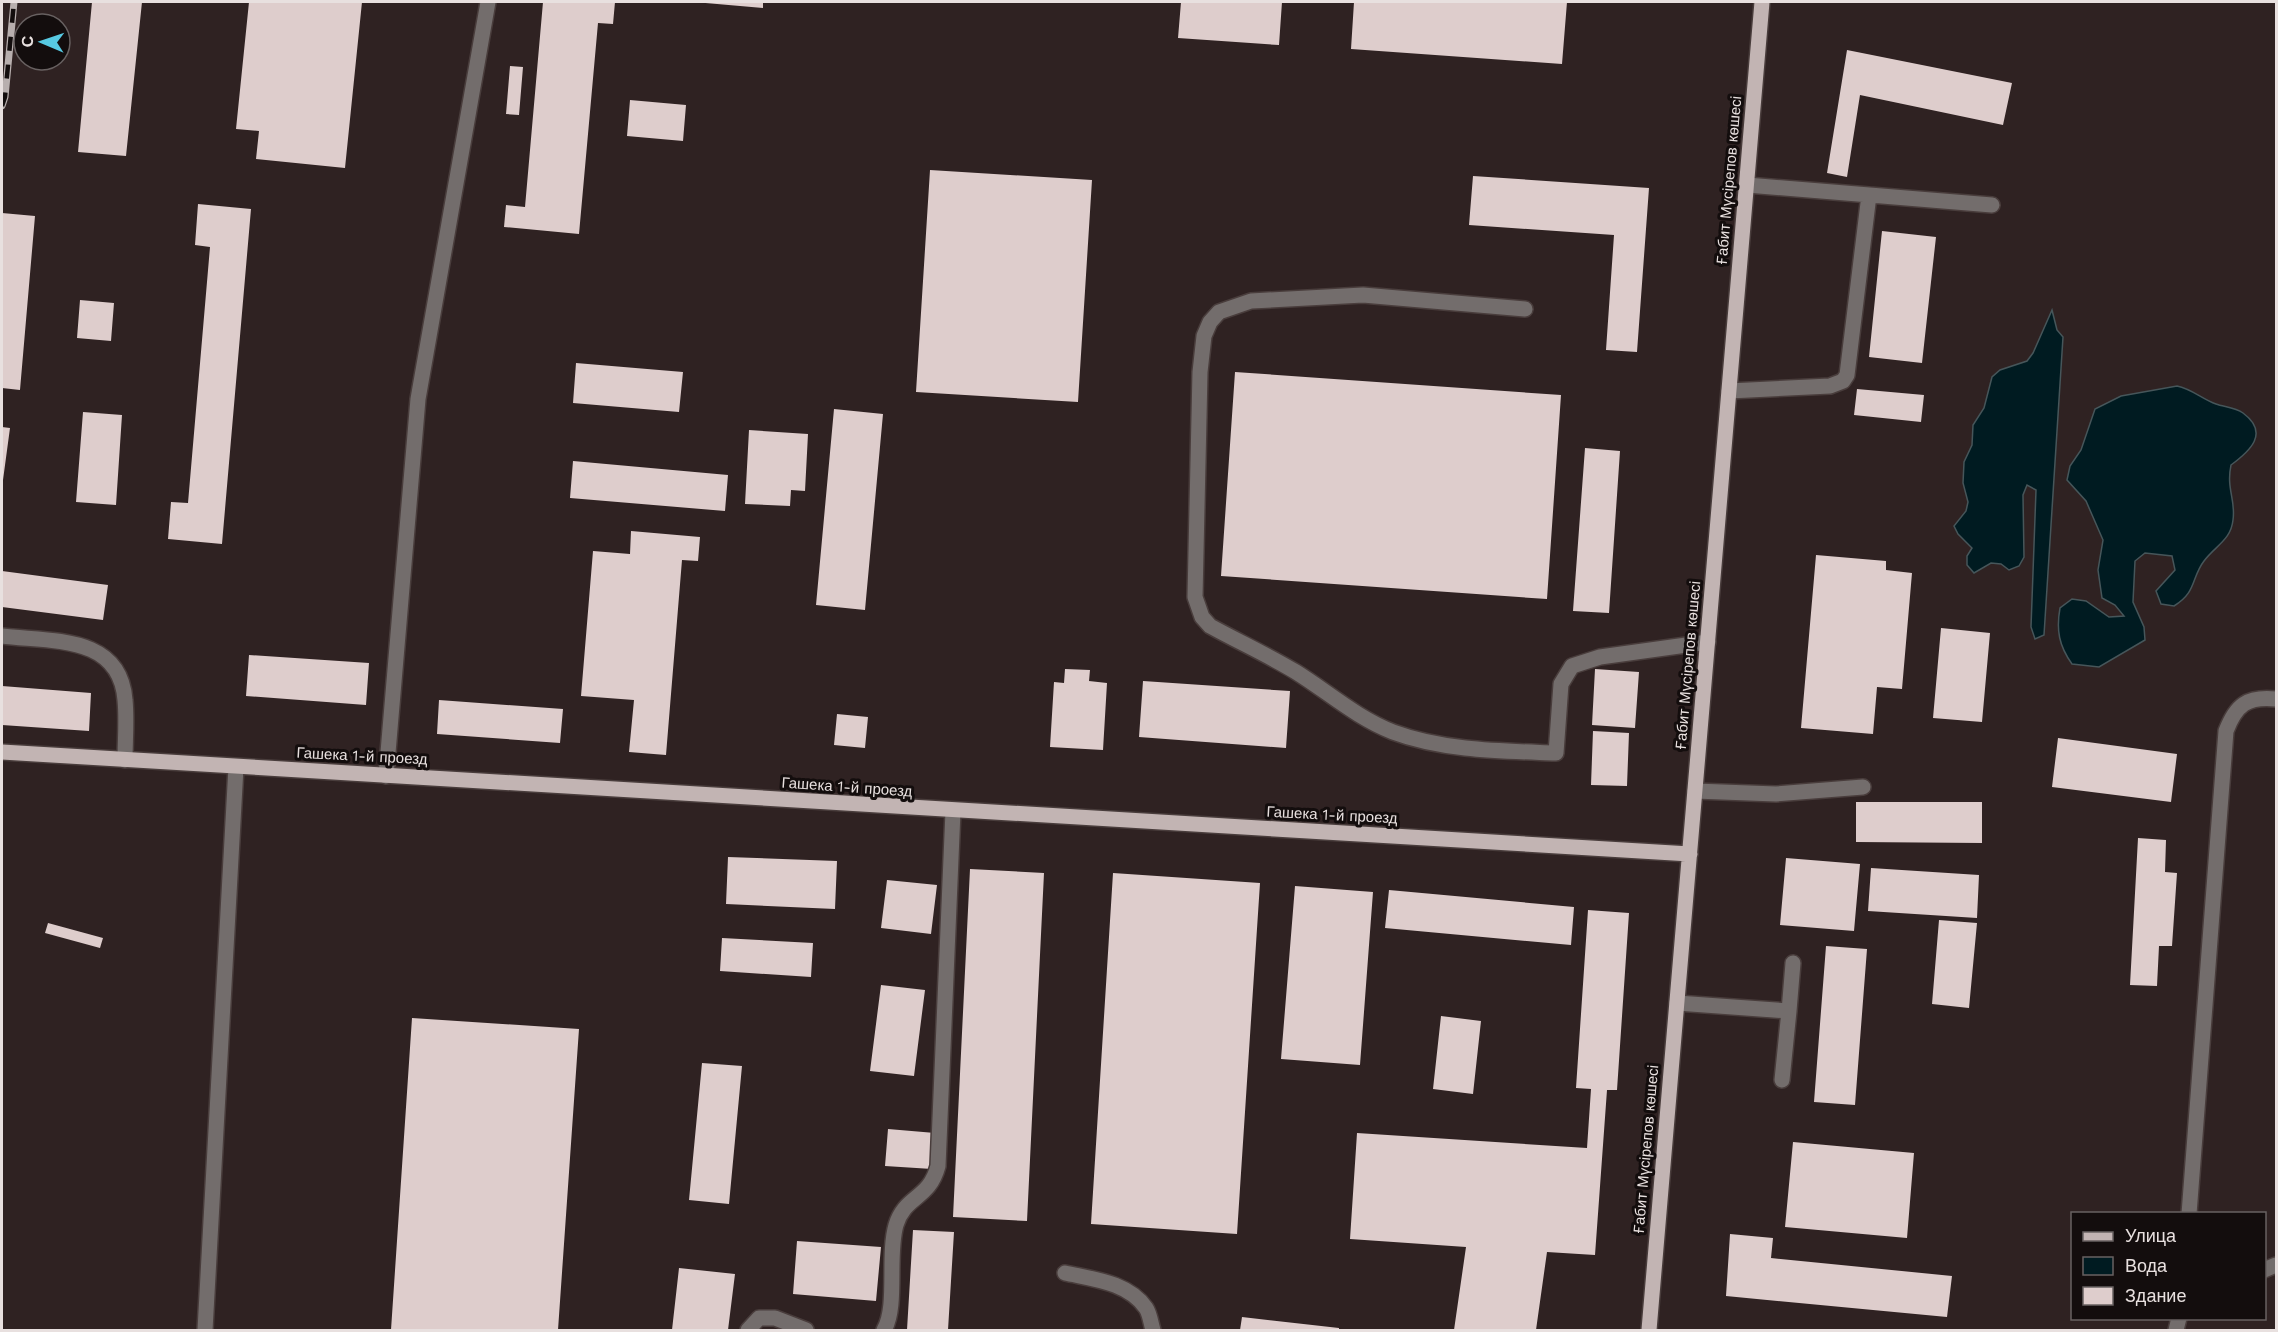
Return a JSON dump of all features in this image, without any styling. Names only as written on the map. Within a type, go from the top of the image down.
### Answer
[{"type":"main road","name":"Ғабит Мүсірепов көшесі","points":[[1648,1330],[1762,2]]},
{"type":"main road","name":"Гашека 1-й проезд","points":[[2,752],[1690,854]]},
{"type":"street","points":[[386,776],[418,399],[488,2]]},
{"type":"street","points":[[1747,185],[1992,205]]},
{"type":"street","points":[[1729,391],[1830,386],[1843,381],[1847,375],[1869,195]]},
{"type":"street","points":[[1525,309],[1364,296],[1251,301],[1219,312],[1210,322],[1204,336],[1200,372],[1195,597],[1202,618],[1210,626],[1295,672],[1368,720],[1392,732],[1448,746],[1531,752],[1556,753],[1561,684],[1572,666],[1600,657],[1708,642]]},
{"type":"street","points":[[2,636],[86,645],[104,654],[120,681],[125,699],[125,760]]},
{"type":"street","points":[[2189,1212],[2226,731],[2233,713],[2245,704],[2261,697],[2277,699]]},
{"type":"street","points":[[205,1330],[236,767]]},
{"type":"street","points":[[1695,791],[1776,794],[1863,787]]},
{"type":"street","points":[[884,1330],[890,1313],[891,1258],[897,1223],[909,1204],[931,1186],[938,1166],[953,811]]},
{"type":"street","points":[[1782,1080],[1793,963]]},
{"type":"street","points":[[1677,1003],[1790,1011]]},
{"type":"street","points":[[1065,1273],[1114,1284],[1129,1292],[1147,1309],[1153,1330]]},
{"type":"street","points":[[748,1330],[759,1318],[768,1317],[806,1330]]},
{"type":"water","points":[[2052,310],[2057,330],[2063,337],[2044,635],[2035,639],[2031,627],[2036,490],[2027,485],[2023,495],[2024,557],[2019,566],[2009,570],[2001,564],[1991,563],[1974,573],[1967,565],[1967,556],[1972,548],[1958,534],[1954,526],[1966,511],[1968,502],[1963,483],[1964,462],[1972,445],[1973,425],[1984,408],[1992,377],[2000,370],[2027,361],[2033,353]]},
{"type":"water","points":[[2177,386],[2216,404],[2240,411],[2251,420],[2255,428],[2256,435],[2250,448],[2231,465],[2230,481],[2234,513],[2232,527],[2226,538],[2200,567],[2187,595],[2174,606],[2161,604],[2156,591],[2175,570],[2172,556],[2145,553],[2135,561],[2133,602],[2144,627],[2145,640],[2099,667],[2072,664],[2064,651],[2060,638],[2058,624],[2060,608],[2072,599],[2086,601],[2109,617],[2124,616],[2115,605],[2102,598],[2098,570],[2103,540],[2086,501],[2067,480],[2070,466],[2081,450],[2095,409],[2121,396]]},
{"type":"building","points":[[92,2],[142,2],[126,156],[78,152]]},
{"type":"building","points":[[249,2],[362,2],[345,168],[256,159],[259,131],[236,129]]},
{"type":"building","points":[[543,2],[615,2],[613,24],[598,23],[579,234],[504,227],[506,205],[525,207]]},
{"type":"building","points":[[694,2],[763,2],[763,8]]},
{"type":"building","points":[[1181,2],[1282,2],[1279,45],[1178,38]]},
{"type":"building","points":[[1354,2],[1567,2],[1562,64],[1351,49]]},
{"type":"building","points":[[1847,50],[2012,83],[2003,125],[1860,95],[1847,177],[1827,173]]},
{"type":"building","points":[[510,66],[523,67],[519,115],[506,114]]},
{"type":"building","points":[[630,100],[686,105],[683,141],[627,136]]},
{"type":"building","points":[[930,170],[1092,180],[1078,402],[916,392]]},
{"type":"building","points":[[1473,176],[1649,188],[1637,352],[1606,350],[1614,235],[1469,225]]},
{"type":"building","points":[[198,204],[251,209],[222,544],[168,539],[171,502],[188,503],[210,247],[195,245]]},
{"type":"building","points":[[2,213],[35,216],[20,390],[2,388]]},
{"type":"building","points":[[1882,231],[1936,237],[1922,363],[1869,357]]},
{"type":"building","points":[[80,300],[114,303],[111,341],[77,338]]},
{"type":"building","points":[[576,363],[683,372],[679,412],[573,403]]},
{"type":"building","points":[[1235,372],[1561,395],[1547,599],[1221,576]]},
{"type":"building","points":[[1857,389],[1924,395],[1921,422],[1854,415]]},
{"type":"building","points":[[834,409],[883,414],[865,610],[816,605]]},
{"type":"building","points":[[83,412],[122,415],[116,505],[76,502]]},
{"type":"building","points":[[2,427],[10,428],[3,480],[2,480]]},
{"type":"building","points":[[749,430],[808,434],[805,491],[791,490],[790,506],[745,504]]},
{"type":"building","points":[[1585,448],[1620,451],[1609,613],[1573,611]]},
{"type":"building","points":[[573,461],[728,475],[725,511],[570,498]]},
{"type":"building","points":[[631,531],[700,537],[698,561],[682,560],[666,755],[629,752],[634,700],[581,696],[593,551],[630,554]]},
{"type":"building","points":[[1816,555],[1886,561],[1886,570],[1912,573],[1902,689],[1877,687],[1873,734],[1801,728]]},
{"type":"building","points":[[2,571],[108,585],[103,620],[2,607]]},
{"type":"building","points":[[1941,628],[1990,633],[1982,722],[1933,718]]},
{"type":"building","points":[[249,655],[369,663],[366,705],[246,696]]},
{"type":"building","points":[[1065,669],[1090,670],[1089,681],[1107,683],[1103,750],[1050,747],[1054,682],[1064,683]]},
{"type":"building","points":[[1595,669],[1639,672],[1635,728],[1592,725]]},
{"type":"building","points":[[1143,681],[1290,691],[1286,748],[1139,737]]},
{"type":"building","points":[[2,686],[91,693],[89,731],[2,725]]},
{"type":"building","points":[[439,700],[563,709],[560,743],[437,734]]},
{"type":"building","points":[[837,714],[868,717],[865,748],[834,745]]},
{"type":"building","points":[[1593,731],[1629,733],[1627,786],[1591,785]]},
{"type":"building","points":[[2058,738],[2177,754],[2171,802],[2052,787]]},
{"type":"building","points":[[1856,802],[1982,802],[1982,843],[1856,842]]},
{"type":"building","points":[[2138,838],[2166,840],[2165,872],[2177,873],[2172,946],[2159,946],[2157,986],[2130,985]]},
{"type":"building","points":[[728,857],[837,861],[835,909],[726,904]]},
{"type":"building","points":[[1786,858],[1860,864],[1854,931],[1780,925]]},
{"type":"building","points":[[1871,868],[1979,875],[1977,918],[1868,911]]},
{"type":"building","points":[[970,869],[1044,873],[1027,1221],[953,1217]]},
{"type":"building","points":[[1113,873],[1260,883],[1237,1234],[1091,1224]]},
{"type":"building","points":[[887,880],[937,885],[931,934],[881,928]]},
{"type":"building","points":[[1295,886],[1373,892],[1360,1065],[1281,1059]]},
{"type":"building","points":[[1389,890],[1574,907],[1571,945],[1385,928]]},
{"type":"building","points":[[1588,910],[1629,913],[1617,1090],[1607,1090],[1595,1255],[1547,1252],[1536,1330],[1454,1330],[1466,1247],[1350,1239],[1357,1133],[1587,1148],[1591,1089],[1576,1088]]},
{"type":"building","points":[[1939,920],[1977,923],[1969,1008],[1932,1004]]},
{"type":"building","points":[[48,923],[103,938],[100,948],[45,933]]},
{"type":"building","points":[[722,938],[813,943],[811,977],[720,971]]},
{"type":"building","points":[[1826,946],[1867,949],[1855,1105],[1814,1102]]},
{"type":"building","points":[[881,985],[925,990],[914,1076],[870,1071]]},
{"type":"building","points":[[1441,1016],[1481,1021],[1473,1094],[1433,1089]]},
{"type":"building","points":[[412,1018],[579,1029],[558,1330],[391,1330]]},
{"type":"building","points":[[702,1063],[742,1066],[729,1204],[689,1200]]},
{"type":"building","points":[[888,1129],[935,1133],[932,1169],[885,1166]]},
{"type":"building","points":[[1793,1142],[1914,1153],[1907,1238],[1785,1227]]},
{"type":"building","points":[[913,1230],[954,1232],[948,1330],[907,1330]]},
{"type":"building","points":[[1730,1234],[1773,1238],[1771,1258],[1952,1276],[1947,1317],[1726,1296]]},
{"type":"building","points":[[797,1241],[881,1247],[876,1301],[793,1294]]},
{"type":"building","points":[[679,1268],[735,1274],[728,1330],[672,1330]]},
{"type":"building","points":[[1242,1317],[1339,1328],[1339,1330],[1240,1330]]},
{"type":"railway","points":[[2,106],[5,97],[14,2]]}]
